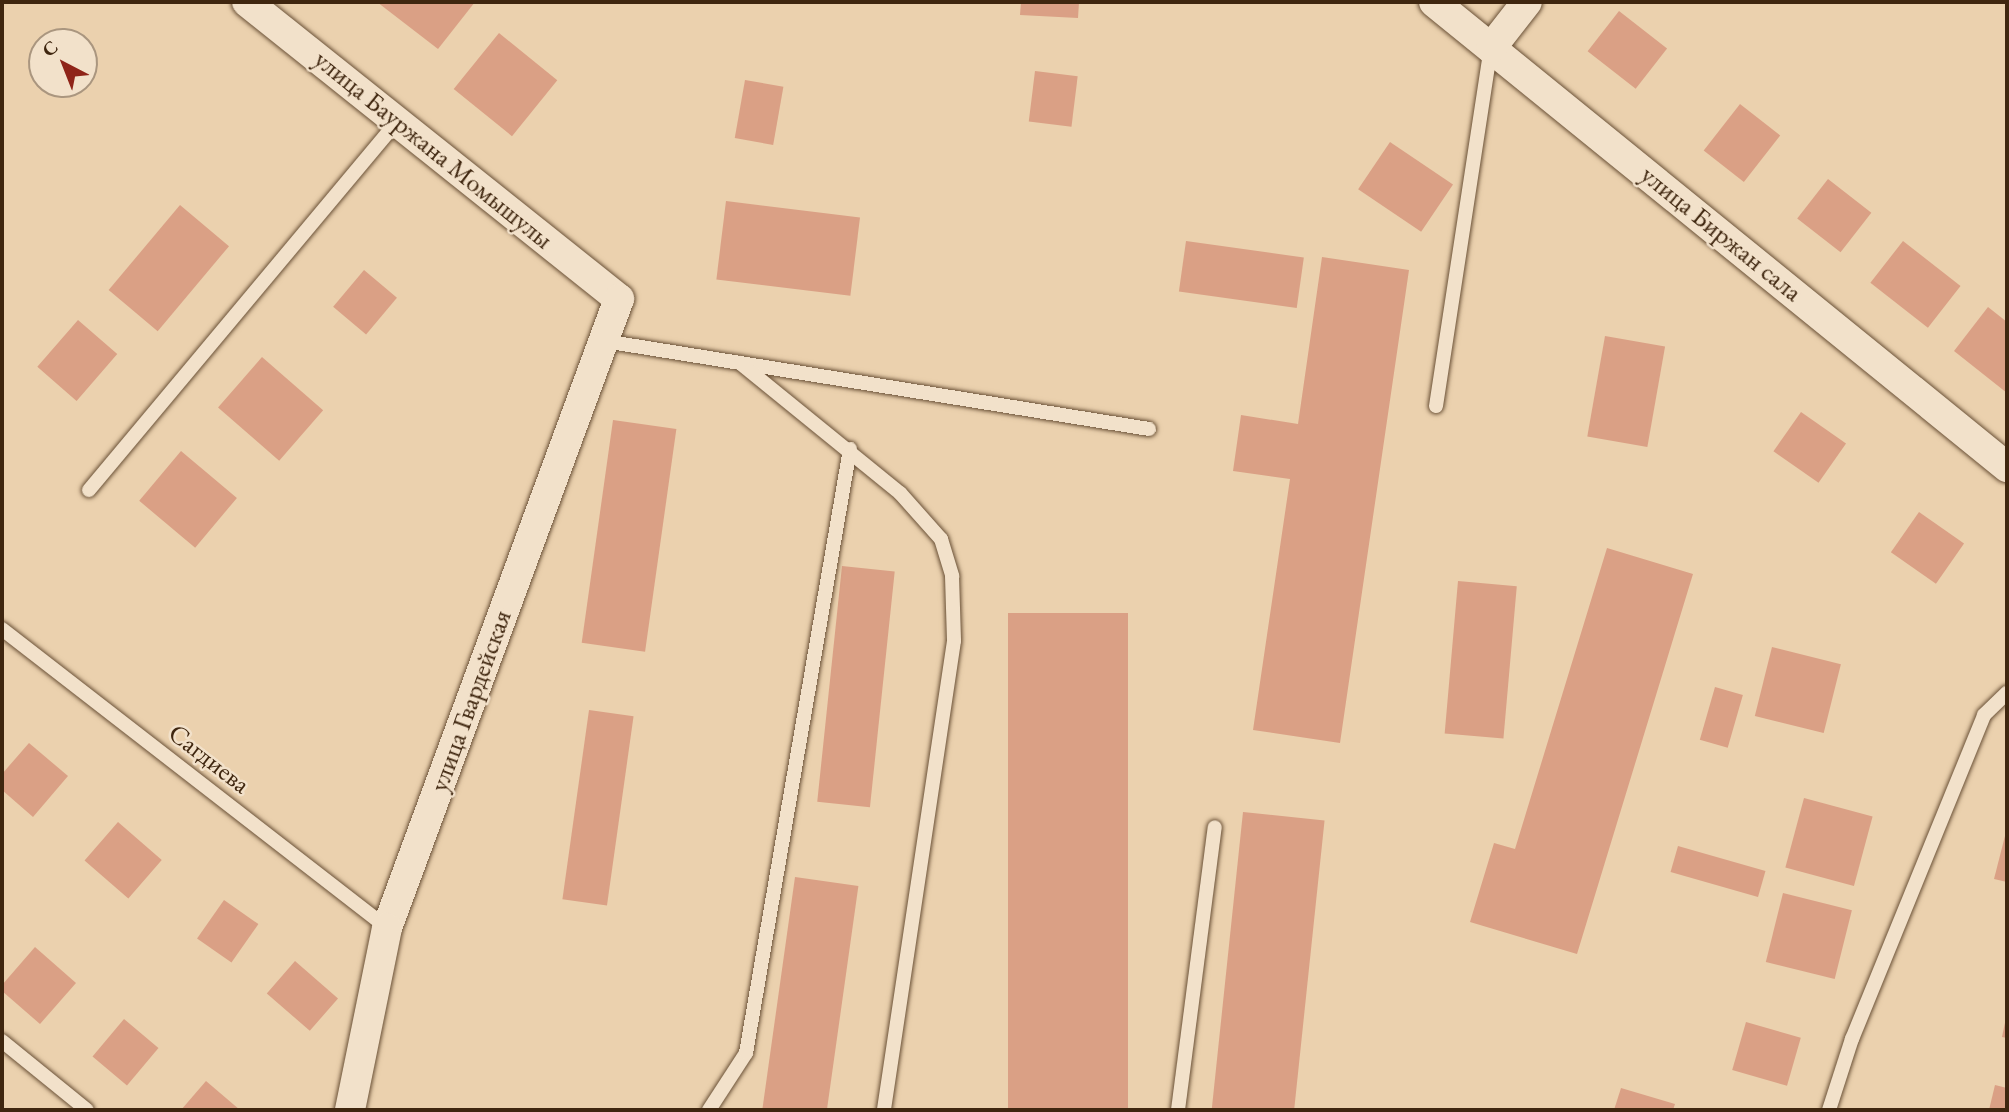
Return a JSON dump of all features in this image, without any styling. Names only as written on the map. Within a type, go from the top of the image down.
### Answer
[{"type":"street","name":"улица Бауржана Момышулы","points":[[247,2],[619,299]]},
{"type":"street","name":"улица Биржан сала","points":[[1434,2],[2007,467]]},
{"type":"street","points":[[1491,48],[1527,2]]},
{"type":"street","name":"улица Гвардейская","points":[[350,1110],[387,928],[619,299]]},
{"type":"lane","points":[[1436,406],[1491,48]]},
{"type":"lane","points":[[89,490],[397,122]]},
{"type":"lane","points":[[604,341],[1149,429]]},
{"type":"lane","points":[[740,363],[900,493],[941,539],[952,576],[954,641],[884,1110]]},
{"type":"lane","points":[[709,1110],[746,1053],[849,449]]},
{"type":"lane","name":"Сагдиева","points":[[2,629],[387,928]]},
{"type":"lane","points":[[1829,1110],[1852,1038],[1984,715],[2007,693]]},
{"type":"lane","points":[[1178,1110],[1215,827]]},
{"type":"lane","points":[[2,1041],[86,1110]]},
{"type":"building","points":[[377,2],[475,2],[438,49]]},
{"type":"building","points":[[1021,2],[1079,2],[1078,18],[1020,15]]},
{"type":"building","points":[[1619,11],[1667,49],[1636,89],[1588,51]]},
{"type":"building","points":[[499,33],[557,80],[512,136],[454,89]]},
{"type":"building","points":[[1035,71],[1078,76],[1071,127],[1029,122]]},
{"type":"building","points":[[745,80],[783,87],[773,145],[735,138]]},
{"type":"building","points":[[1740,104],[1780,135],[1744,182],[1704,150]]},
{"type":"building","points":[[1390,142],[1453,184],[1421,232],[1358,189]]},
{"type":"building","points":[[1828,179],[1871,213],[1841,252],[1797,218]]},
{"type":"building","points":[[726,201],[860,217],[850,296],[716,279]]},
{"type":"building","points":[[180,205],[229,246],[158,331],[109,290]]},
{"type":"building","points":[[1186,241],[1304,258],[1297,308],[1179,292]]},
{"type":"building","points":[[1903,241],[1961,286],[1928,328],[1870,283]]},
{"type":"building","points":[[1322,257],[1409,270],[1340,743],[1253,730],[1290,479],[1233,471],[1241,415],[1298,424]]},
{"type":"building","points":[[364,270],[397,298],[366,334],[333,307]]},
{"type":"building","points":[[1988,307],[2007,322],[2007,393],[1954,351]]},
{"type":"building","points":[[78,320],[117,354],[77,401],[37,367]]},
{"type":"building","points":[[1605,336],[1665,347],[1647,447],[1587,436]]},
{"type":"building","points":[[262,357],[323,410],[279,461],[218,408]]},
{"type":"building","points":[[1801,412],[1846,444],[1819,483],[1773,451]]},
{"type":"building","points":[[613,420],[676,429],[645,652],[582,643]]},
{"type":"building","points":[[181,451],[237,498],[195,548],[139,501]]},
{"type":"building","points":[[1919,512],[1964,544],[1936,584],[1891,552]]},
{"type":"building","points":[[1607,548],[1693,574],[1577,954],[1470,922],[1494,843],[1515,849]]},
{"type":"building","points":[[842,566],[895,572],[870,807],[817,802]]},
{"type":"building","points":[[1458,581],[1517,586],[1503,739],[1445,733]]},
{"type":"building","points":[[1008,613],[1128,613],[1128,1110],[1008,1110]]},
{"type":"building","points":[[1772,647],[1841,664],[1824,733],[1755,716]]},
{"type":"building","points":[[1715,687],[1743,695],[1728,748],[1700,740]]},
{"type":"building","points":[[589,710],[634,716],[607,905],[562,899]]},
{"type":"building","points":[[29,743],[68,776],[33,817],[2,790],[2,774]]},
{"type":"building","points":[[1804,798],[1873,816],[1854,886],[1785,868]]},
{"type":"building","points":[[1243,812],[1325,821],[1294,1110],[1212,1110]]},
{"type":"building","points":[[118,822],[162,860],[128,899],[85,860]]},
{"type":"building","points":[[2007,832],[2007,882],[1994,879]]},
{"type":"building","points":[[1678,846],[1765,871],[1758,897],[1671,872]]},
{"type":"building","points":[[795,877],[858,886],[827,1110],[762,1110]]},
{"type":"building","points":[[1783,893],[1852,910],[1835,979],[1766,962]]},
{"type":"building","points":[[224,900],[258,924],[231,963],[197,939]]},
{"type":"building","points":[[35,947],[76,983],[40,1024],[2,991],[2,985]]},
{"type":"building","points":[[295,961],[338,998],[310,1031],[267,993]]},
{"type":"building","points":[[2007,1018],[2007,1038],[2002,1037]]},
{"type":"building","points":[[124,1019],[158,1048],[127,1085],[93,1057]]},
{"type":"building","points":[[1746,1022],[1801,1038],[1787,1086],[1732,1070]]},
{"type":"building","points":[[206,1081],[240,1110],[181,1110]]},
{"type":"building","points":[[1995,1085],[2007,1088],[2007,1110],[1989,1110]]},
{"type":"building","points":[[1621,1088],[1675,1104],[1673,1110],[1614,1110]]}]
